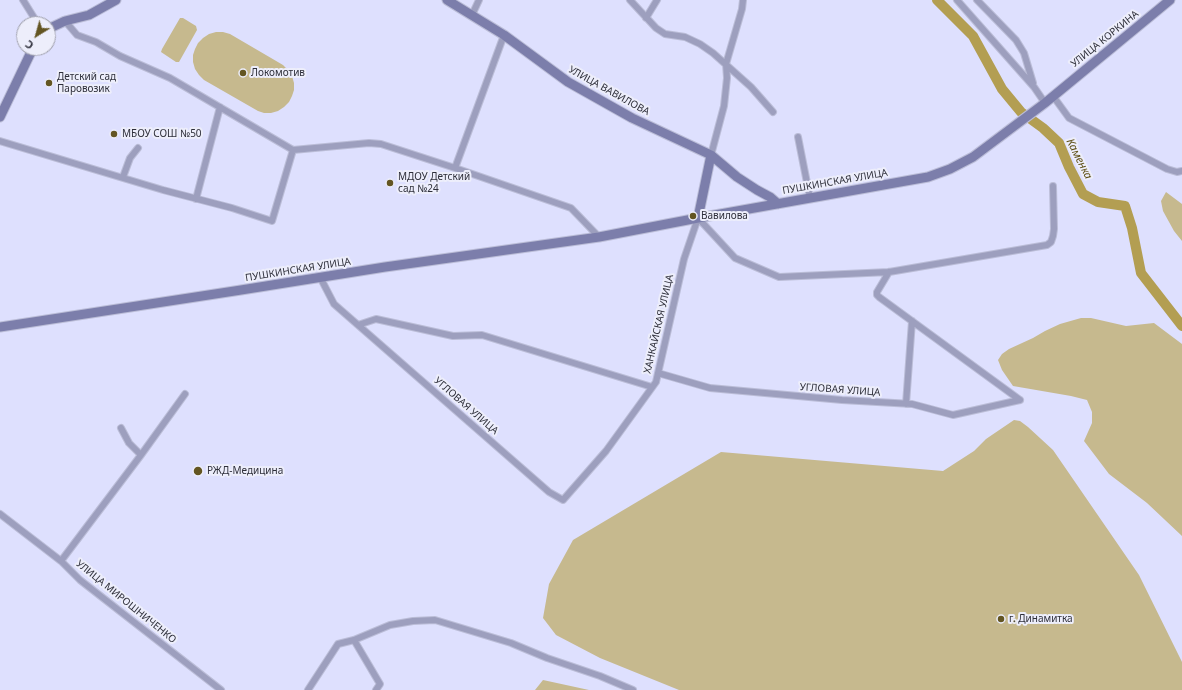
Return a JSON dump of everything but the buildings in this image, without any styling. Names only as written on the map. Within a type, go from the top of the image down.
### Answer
[{"type":"main road","points":[[56,25],[65,21],[89,15],[116,0]]},
{"type":"main road","name":"УЛИЦА ВАВИЛОВА","points":[[447,0],[504,35],[568,82],[632,118],[711,155],[737,178],[770,197],[778,204]]},
{"type":"main road","name":"УЛИЦА КОРКИНА","points":[[1053,96],[1170,0]]},
{"type":"main road","points":[[0,116],[29,56]]},
{"type":"main road","name":"ПУШКИНСКАЯ УЛИЦА","points":[[0,327],[385,267],[599,237],[928,177],[950,169],[973,157],[1053,96]]},
{"type":"main road","points":[[698,218],[711,155]]},
{"type":"street","points":[[24,0],[33,16]]},
{"type":"street","points":[[472,15],[479,0]]},
{"type":"street","points":[[630,0],[656,28],[666,34],[685,37],[700,44],[726,64],[751,87],[773,112]]},
{"type":"street","points":[[646,18],[657,0]]},
{"type":"street","points":[[711,155],[724,106],[727,78],[726,64],[743,0]]},
{"type":"street","points":[[957,0],[1034,87]]},
{"type":"street","points":[[977,0],[1016,40],[1024,53],[1041,106]]},
{"type":"street","points":[[65,21],[77,35],[96,42],[120,56],[170,78],[293,150],[370,143],[382,144],[571,208],[599,237]]},
{"type":"street","points":[[456,168],[504,35]]},
{"type":"street","points":[[1053,96],[1069,118],[1167,169],[1177,172],[1182,171]]},
{"type":"street","points":[[196,199],[220,107]]},
{"type":"street","points":[[798,137],[810,198]]},
{"type":"street","points":[[0,141],[272,221],[293,150]]},
{"type":"street","points":[[123,177],[130,158],[138,148]]},
{"type":"street","points":[[698,218],[736,258],[779,277],[890,272],[1047,245],[1053,236],[1054,229],[1053,186]]},
{"type":"street","name":"ХАНКАЙСКАЯ УЛИЦА","points":[[562,500],[606,451],[656,382],[684,259],[698,218]]},
{"type":"street","points":[[890,272],[877,292],[877,295],[912,321],[906,404]]},
{"type":"street","name":"УГЛОВАЯ УЛИЦА","points":[[320,277],[334,304],[549,492],[562,500]]},
{"type":"street","points":[[358,326],[376,319],[453,336],[482,335],[652,387]]},
{"type":"street","name":"УГЛОВАЯ УЛИЦА","points":[[658,373],[710,388],[842,400],[912,404],[953,415],[1020,400],[912,321]]},
{"type":"street","points":[[60,561],[141,455],[185,394]]},
{"type":"street","points":[[121,428],[129,443],[141,455]]},
{"type":"street","name":"УЛИЦА МИРОШНИЧЕНКО","points":[[0,514],[60,561],[80,580],[221,690]]},
{"type":"street","points":[[308,690],[338,644],[354,640],[390,625],[413,621],[435,620],[511,642],[547,658],[600,676],[633,690]]},
{"type":"street","points":[[354,640],[380,684],[376,690]]},
{"type":"shaded area","points":[[180,18],[183,18],[196,26],[197,30],[179,62],[176,62],[161,52]]},
{"type":"shaded area","name":"Локомотив","points":[[216,32],[230,34],[283,65],[288,70],[292,76],[294,90],[289,102],[284,107],[271,113],[258,111],[204,80],[199,75],[193,62],[195,49],[203,38]]},
{"type":"shaded area","points":[[1166,192],[1182,204],[1182,241],[1174,231],[1163,211],[1161,201]]},
{"type":"shaded area","points":[[1081,318],[1091,318],[1126,326],[1154,323],[1182,344],[1182,536],[1147,503],[1109,474],[1084,441],[1092,423],[1092,412],[1087,400],[1013,386],[1002,370],[998,360],[1002,354],[1009,349],[1060,324]]},
{"type":"shaded area","points":[[1014,420],[1020,421],[1028,427],[1053,450],[1139,575],[1182,662],[1182,690],[679,690],[600,658],[556,635],[543,618],[549,584],[573,540],[721,452],[943,471],[974,451],[986,439]]},
{"type":"shaded area","points":[[543,680],[589,690],[535,690]]},
{"type":"waterway","name":"Каменка","points":[[937,0],[973,36],[1002,89],[1021,112],[1043,128],[1059,143],[1083,194],[1098,202],[1125,206],[1132,228],[1141,273],[1182,326]]},
{"type":"place","name":"Локомотив","points":[[243,73]]},
{"type":"place","name":"Детский сад Паровозик","points":[[49,83]]},
{"type":"place","name":"МБОУ СОШ №50","points":[[114,134]]},
{"type":"place","name":"МДОУ Детский сад №24","points":[[390,183]]},
{"type":"place","name":"Вавилова","points":[[693,216]]},
{"type":"place","name":"РЖД-Медицина","points":[[198,471]]},
{"type":"place","name":"г. Динамитка","points":[[1001,619]]}]
